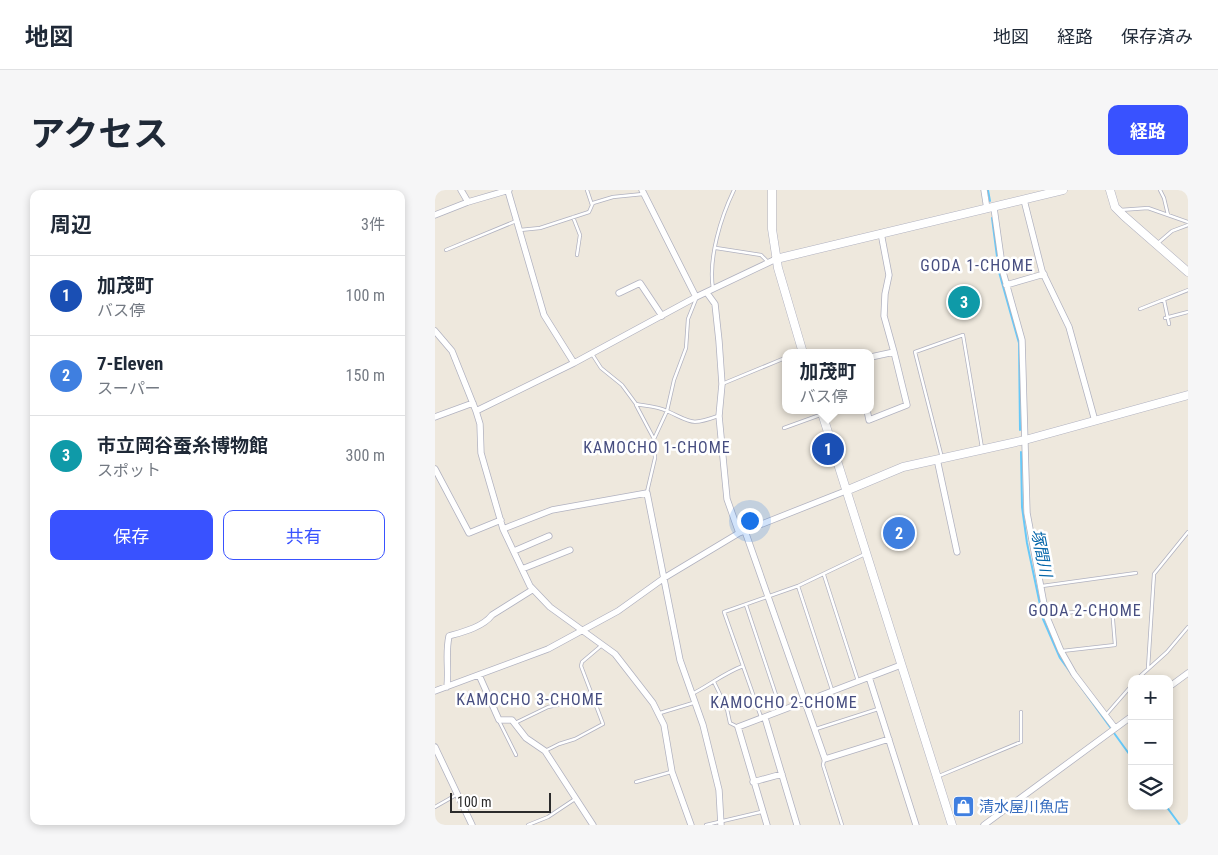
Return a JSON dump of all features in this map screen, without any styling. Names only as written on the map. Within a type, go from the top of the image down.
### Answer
[{"type":"street","points":[[461,190],[468,202]]},
{"type":"street","points":[[435,215],[468,202],[508,190],[544,315],[575,363]]},
{"type":"street","points":[[772,190],[772,228],[776,259],[784,293],[802,349]]},
{"type":"street","points":[[983,190],[991,208],[1006,285],[1022,340],[1027,513],[1046,615],[1061,651],[1115,728]]},
{"type":"street","points":[[476,411],[575,363],[697,297],[768,262],[1063,190]]},
{"type":"street","points":[[1110,190],[1119,210],[1188,272]]},
{"type":"street","points":[[643,192],[697,297]]},
{"type":"street","points":[[1024,200],[1044,274],[1069,327],[1095,420]]},
{"type":"street","points":[[868,414],[869,420],[907,405],[884,316],[885,294],[889,275],[881,233]]},
{"type":"street","points":[[1006,285],[1044,274]]},
{"type":"street","points":[[619,293],[640,283],[662,316]]},
{"type":"street","points":[[710,291],[715,304],[722,384],[719,416],[727,499],[769,596],[825,759],[889,739]]},
{"type":"street","points":[[435,331],[452,351],[476,411],[480,424],[481,453],[503,528],[532,590],[550,607],[602,644],[623,662],[659,713],[667,737],[672,772],[691,825]]},
{"type":"street","points":[[874,356],[894,352]]},
{"type":"street","points":[[435,691],[548,649],[618,611],[663,578],[742,532],[903,467],[1025,440],[1188,395]]},
{"type":"street","points":[[435,417],[473,403]]},
{"type":"street","points":[[823,414],[952,825]]},
{"type":"street","points":[[940,459],[957,552]]},
{"type":"street","points":[[435,469],[469,533],[501,520]]},
{"type":"street","points":[[503,528],[552,510],[647,493],[680,660],[703,725],[719,790],[721,823]]},
{"type":"street","points":[[514,551],[549,536]]},
{"type":"street","points":[[522,569],[569,550]]},
{"type":"street","points":[[447,686],[449,666],[445,653],[449,636],[469,630],[488,620],[492,615],[532,590]]},
{"type":"street","points":[[767,825],[737,727],[901,665]]},
{"type":"street","points":[[1173,684],[1188,673]]},
{"type":"street","points":[[479,675],[499,720],[512,720],[526,738],[545,751],[577,797],[587,818],[593,825]]},
{"type":"street","points":[[869,677],[916,825]]},
{"type":"street","points":[[763,718],[797,825]]},
{"type":"street","points":[[984,825],[1128,719]]},
{"type":"street","points":[[435,747],[472,825]]},
{"type":"street","points":[[753,782],[782,774]]},
{"type":"lane","points":[[587,190],[593,206]]},
{"type":"lane","points":[[710,291],[721,219],[734,190]]},
{"type":"lane","points":[[1159,190],[1164,198],[1168,214]]},
{"type":"lane","points":[[518,230],[540,228],[589,212],[593,203],[613,197],[643,192]]},
{"type":"lane","points":[[1119,210],[1142,207],[1168,214],[1188,223]]},
{"type":"lane","points":[[573,217],[580,235],[577,255]]},
{"type":"lane","points":[[446,250],[516,220]]},
{"type":"lane","points":[[1157,244],[1172,231],[1188,223]]},
{"type":"lane","points":[[716,248],[761,255],[768,262]]},
{"type":"lane","points":[[1140,309],[1188,290]]},
{"type":"lane","points":[[654,439],[667,411],[674,380],[686,348],[688,319],[697,297]]},
{"type":"lane","points":[[1164,300],[1166,317],[1169,324]]},
{"type":"lane","points":[[1166,317],[1188,312]]},
{"type":"lane","points":[[940,459],[915,352],[963,335],[983,450]]},
{"type":"lane","points":[[591,354],[601,368],[622,385],[654,439],[655,458],[647,493]]},
{"type":"lane","points":[[722,384],[782,359]]},
{"type":"lane","points":[[635,404],[667,411],[682,420],[698,423],[719,416]]},
{"type":"lane","points":[[784,428],[817,414]]},
{"type":"lane","points":[[1148,668],[1155,574],[1188,532]]},
{"type":"lane","points":[[763,718],[724,612],[824,575],[867,553]]},
{"type":"lane","points":[[1040,586],[1136,573]]},
{"type":"lane","points":[[824,575],[858,681]]},
{"type":"lane","points":[[797,586],[833,690]]},
{"type":"lane","points":[[746,605],[781,711]]},
{"type":"lane","points":[[1046,615],[1112,608],[1115,645],[1061,651]]},
{"type":"lane","points":[[1141,675],[1167,652],[1188,627]]},
{"type":"lane","points":[[545,751],[575,739],[603,724],[581,666],[582,662],[602,644]]},
{"type":"lane","points":[[692,694],[715,682],[724,673],[743,666]]},
{"type":"lane","points":[[715,682],[727,709],[730,723],[737,727]]},
{"type":"lane","points":[[1105,716],[1128,690]]},
{"type":"lane","points":[[515,723],[548,707],[594,697]]},
{"type":"lane","points":[[659,713],[695,702]]},
{"type":"lane","points":[[815,729],[879,708]]},
{"type":"lane","points":[[937,778],[1021,742],[1021,712]]},
{"type":"lane","points":[[499,720],[516,756]]},
{"type":"lane","points":[[825,759],[823,765],[842,825]]},
{"type":"lane","points":[[636,782],[672,772]]},
{"type":"lane","points":[[435,807],[458,795]]},
{"type":"lane","points":[[528,825],[548,817],[577,797]]},
{"type":"lane","points":[[707,825],[763,811]]},
{"type":"waterway","name":"塚間川","points":[[988,190],[990,201]]},
{"type":"waterway","name":"塚間川","points":[[992,218],[999,272],[1019,343],[1020,430]]},
{"type":"waterway","name":"塚間川","points":[[1021,452],[1022,507],[1027,543],[1043,619],[1060,658],[1110,727]]},
{"type":"waterway","name":"塚間川","points":[[1114,733],[1128,752]]},
{"type":"waterway","name":"塚間川","points":[[1169,810],[1180,825]]},
{"type":"place","name":"市立岡谷蚕糸博物館","points":[[964,302]]},
{"type":"place","name":"加茂町","points":[[828,449]]},
{"type":"place","name":"7-Eleven","points":[[899,533]]},
{"type":"place","name":"清水屋川魚店","points":[[963,807]]},
{"type":"district","name":"GODA 1-CHOME","points":[[977,265]]},
{"type":"district","name":"KAMOCHO 1-CHOME","points":[[657,447]]},
{"type":"district","name":"GODA 2-CHOME","points":[[1085,610]]},
{"type":"district","name":"KAMOCHO 3-CHOME","points":[[530,699]]},
{"type":"district","name":"KAMOCHO 2-CHOME","points":[[784,702]]}]
